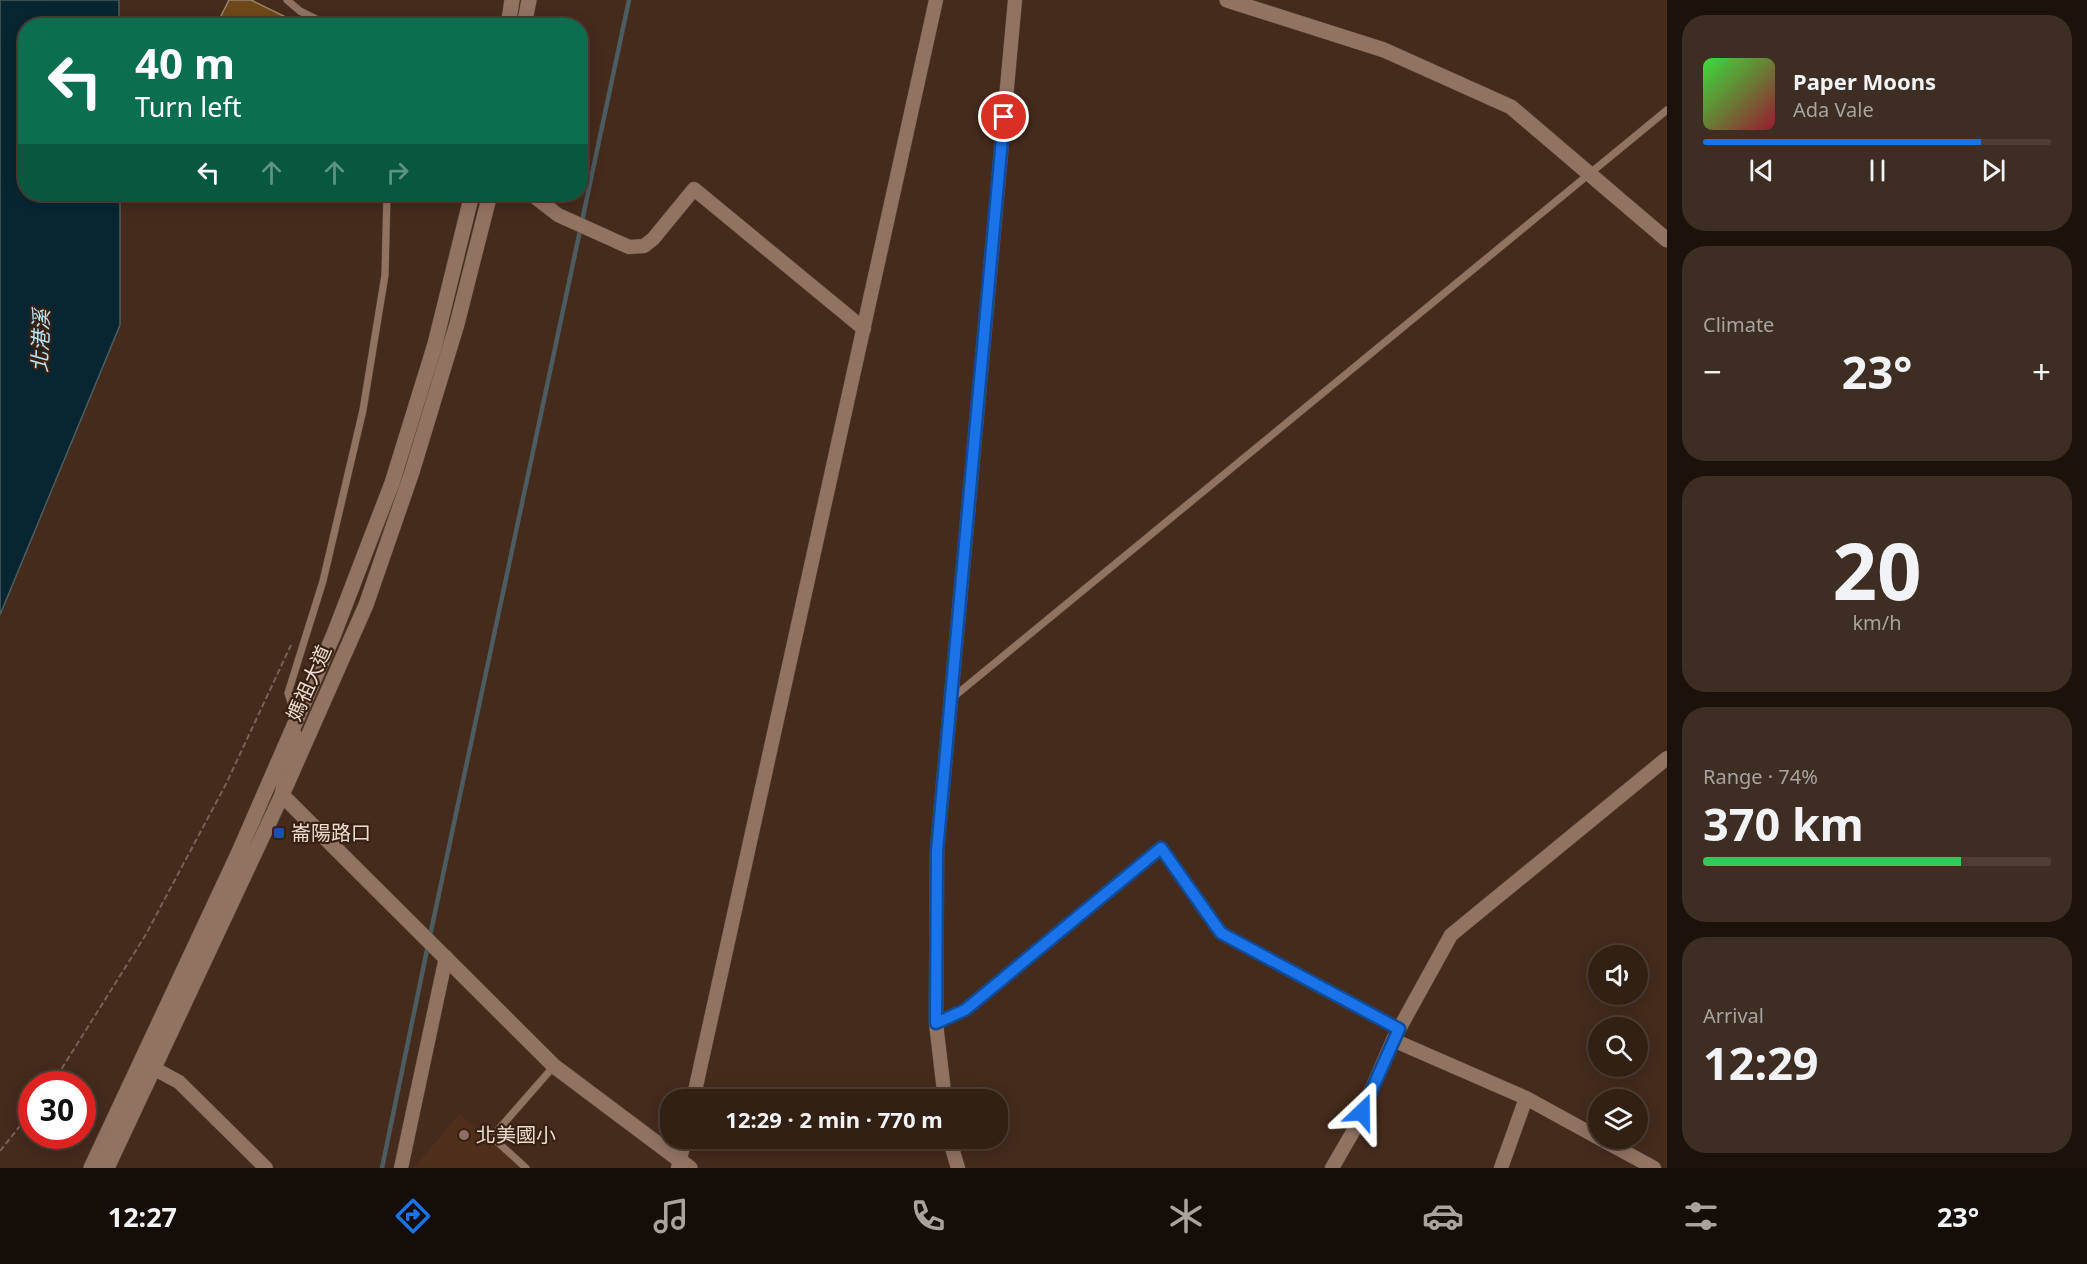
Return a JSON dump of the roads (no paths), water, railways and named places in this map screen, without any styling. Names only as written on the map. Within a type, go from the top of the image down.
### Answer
[{"type":"main road","points":[[510,18],[513,0]]},
{"type":"main road","points":[[526,18],[529,0]]},
{"type":"main road","points":[[1231,1],[1384,50],[1511,107],[1667,240]]},
{"type":"main road","name":"媽祖大道","points":[[92,1168],[238,854],[334,634],[392,483],[435,344],[470,201]]},
{"type":"main road","name":"媽祖大道","points":[[107,1168],[282,795],[366,605],[412,472],[457,324],[488,201]]},
{"type":"main road","points":[[297,720],[282,795],[554,1066],[683,1166]]},
{"type":"street","points":[[695,1089],[936,0]]},
{"type":"street","points":[[944,1089],[936,1023],[937,851],[1015,0]]},
{"type":"street","points":[[540,201],[558,214],[629,247],[644,246],[653,239],[694,189],[864,329]]},
{"type":"street","points":[[1332,1168],[1354,1130],[1396,1034],[1451,935],[1667,758]]},
{"type":"street","points":[[401,1168],[446,957]]},
{"type":"street","points":[[1396,1034],[1526,1098],[1588,1132]]},
{"type":"street","points":[[155,1069],[179,1082],[266,1168]]},
{"type":"street","points":[[1501,1168],[1526,1098]]},
{"type":"street","points":[[683,1166],[684,1149]]},
{"type":"street","points":[[952,1149],[958,1168]]},
{"type":"street","points":[[1619,1149],[1654,1168]]},
{"type":"street","points":[[1623,1168],[1630,1155]]},
{"type":"lane","points":[[287,0],[300,11],[314,18]]},
{"type":"lane","points":[[951,700],[1667,110]]},
{"type":"lane","points":[[297,720],[288,693],[323,581],[363,410],[385,275],[387,201]]},
{"type":"lane","points":[[936,1023],[965,1010],[1161,848],[1221,933],[1396,1034]]},
{"type":"lane","points":[[526,1168],[492,1137],[554,1066]]},
{"type":"water","name":"北港溪","points":[[0,0],[119,0],[119,18],[18,18],[18,201],[120,201],[120,325],[0,615]]},
{"type":"waterway","points":[[588,193],[629,0]]},
{"type":"waterway","points":[[430,936],[586,201]]},
{"type":"waterway","points":[[382,1168],[428,945]]},
{"type":"place","name":"崙陽路口","points":[[279,833]]},
{"type":"place","name":"北美國小","points":[[464,1135]]}]
